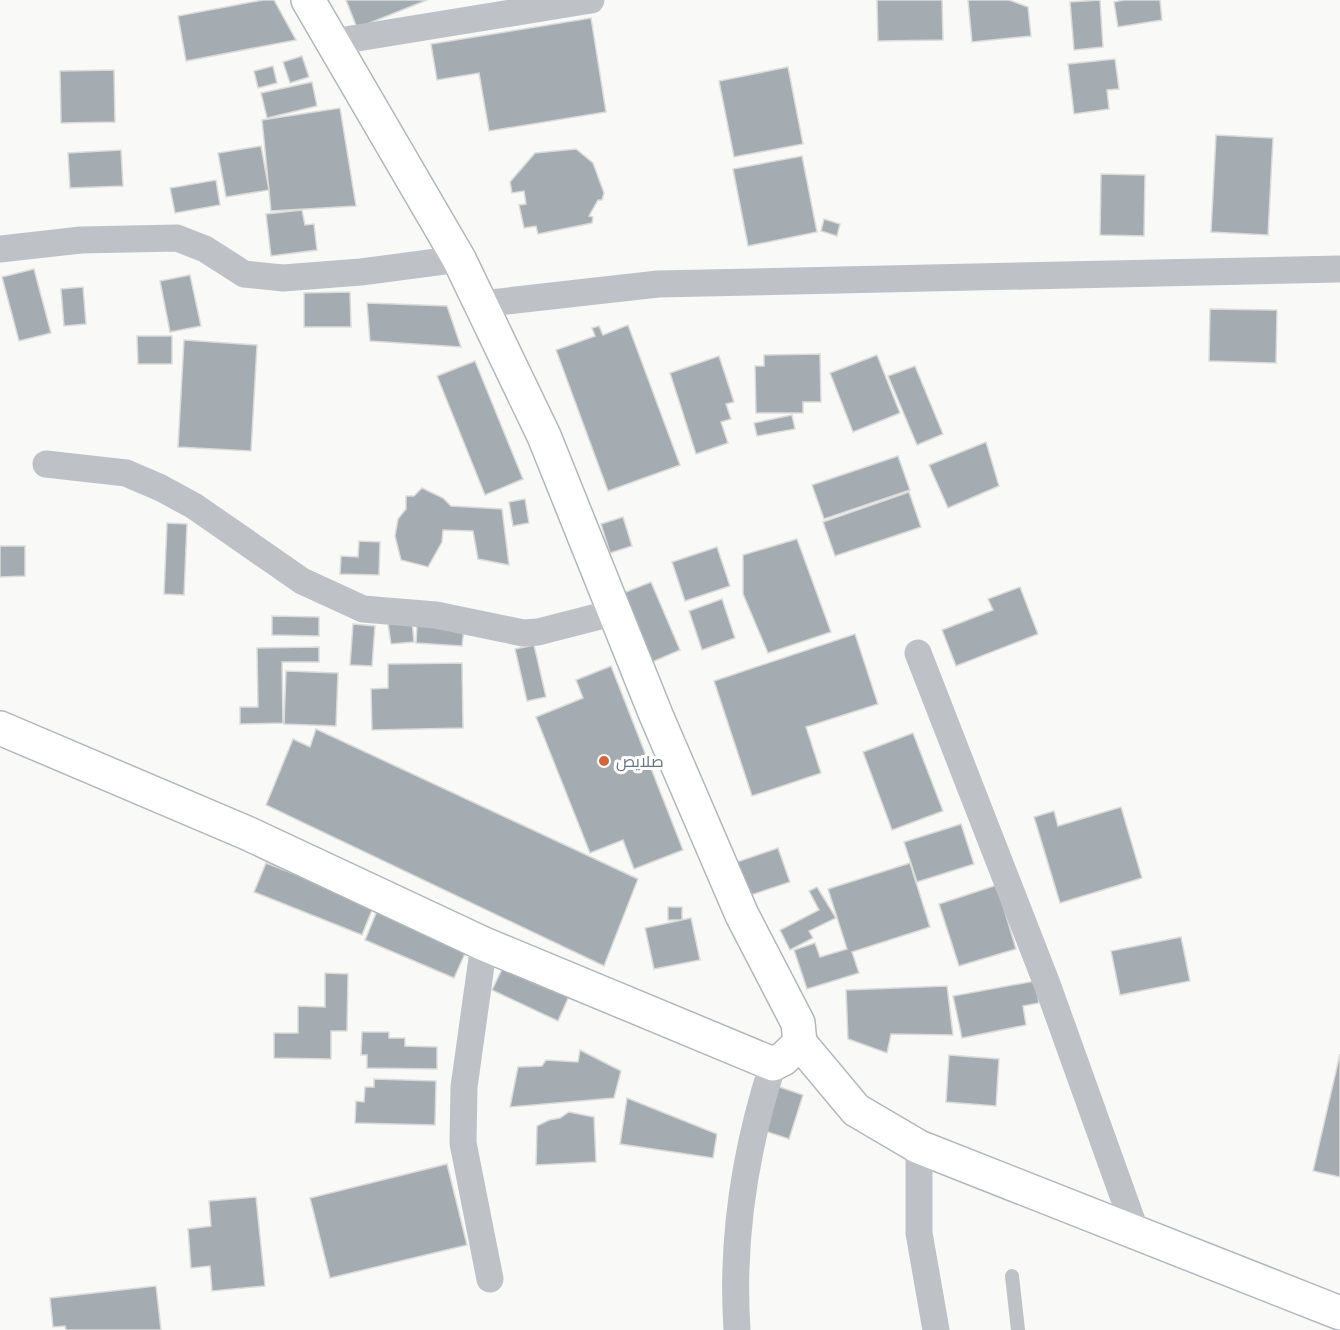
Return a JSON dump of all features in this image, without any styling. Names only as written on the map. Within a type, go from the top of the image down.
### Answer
[{"type":"main road","points":[[308,0],[459,259],[544,436],[741,915],[798,1023],[800,1043],[856,1110],[919,1147],[1340,1313]]},
{"type":"main road","points":[[0,728],[247,833],[484,944],[773,1064],[783,1059],[800,1043]]},
{"type":"street","points":[[333,42],[447,12],[591,0]]},
{"type":"street","points":[[0,249],[81,240],[177,238],[205,249],[244,274],[283,278],[361,272],[459,259]]},
{"type":"street","points":[[481,304],[658,284],[1340,269]]},
{"type":"street","points":[[46,464],[126,473],[161,489],[194,506],[302,581],[363,609],[436,615],[523,633],[538,632],[616,612]]},
{"type":"street","points":[[918,652],[1047,984],[1136,1232]]},
{"type":"street","points":[[484,944],[464,1087],[463,1143],[490,1279]]},
{"type":"street","points":[[737,1330],[734,1294],[739,1205],[761,1101],[773,1064]]},
{"type":"street","points":[[919,1147],[919,1233],[936,1330]]},
{"type":"lane","points":[[1012,1276],[1018,1330]]},
{"type":"building","points":[[263,0],[274,0],[296,40],[186,61],[178,16]]},
{"type":"building","points":[[346,0],[427,0],[357,28]]},
{"type":"building","points":[[877,0],[942,0],[943,40],[878,41]]},
{"type":"building","points":[[968,0],[1009,0],[1028,7],[1031,36],[972,42]]},
{"type":"building","points":[[1100,0],[1103,47],[1074,50],[1070,2]]},
{"type":"building","points":[[1160,0],[1162,20],[1118,27],[1114,2]]},
{"type":"building","points":[[591,18],[606,112],[489,131],[479,73],[437,80],[431,44]]},
{"type":"building","points":[[302,56],[309,77],[290,83],[283,62]]},
{"type":"building","points":[[1115,59],[1119,89],[1107,90],[1109,109],[1074,114],[1068,64]]},
{"type":"building","points":[[273,66],[277,83],[258,88],[254,71]]},
{"type":"building","points":[[788,67],[803,144],[734,157],[719,81]]},
{"type":"building","points":[[114,70],[115,122],[61,123],[60,71]]},
{"type":"building","points":[[312,82],[317,106],[267,118],[261,93]]},
{"type":"building","points":[[340,108],[356,206],[271,211],[262,120]]},
{"type":"building","points":[[1216,135],[1273,138],[1268,235],[1211,232]]},
{"type":"building","points":[[261,146],[269,190],[226,197],[218,153]]},
{"type":"building","points":[[576,149],[593,163],[604,193],[602,200],[598,200],[589,216],[593,217],[592,223],[538,234],[536,226],[524,228],[519,205],[526,204],[524,191],[512,193],[510,182],[535,153]]},
{"type":"building","points":[[121,150],[123,186],[70,188],[68,153]]},
{"type":"building","points":[[802,156],[817,232],[748,246],[733,169]]},
{"type":"building","points":[[1101,174],[1145,175],[1144,236],[1100,235]]},
{"type":"building","points":[[216,180],[220,205],[175,213],[170,188]]},
{"type":"building","points":[[302,210],[305,225],[314,224],[317,250],[271,256],[266,214]]},
{"type":"building","points":[[824,219],[840,224],[837,236],[821,231]]},
{"type":"building","points":[[34,269],[51,333],[19,341],[2,277]]},
{"type":"building","points":[[190,275],[201,326],[170,332],[160,281]]},
{"type":"building","points":[[83,287],[86,324],[64,326],[61,289]]},
{"type":"building","points":[[350,292],[351,327],[304,327],[304,293]]},
{"type":"building","points":[[367,303],[447,306],[461,347],[370,341]]},
{"type":"building","points":[[1210,309],[1277,310],[1276,363],[1209,361]]},
{"type":"building","points":[[628,325],[680,465],[608,491],[556,350],[595,336],[592,328],[599,326],[603,335]]},
{"type":"building","points":[[137,336],[172,336],[172,364],[138,364]]},
{"type":"building","points":[[184,340],[257,345],[251,451],[178,447]]},
{"type":"building","points":[[820,354],[821,402],[803,402],[803,413],[756,413],[755,366],[764,366],[764,355]]},
{"type":"building","points":[[877,355],[900,413],[853,432],[830,373]]},
{"type":"building","points":[[719,356],[734,402],[726,404],[731,419],[721,422],[728,443],[696,454],[670,373]]},
{"type":"building","points":[[475,361],[523,479],[485,495],[437,376]]},
{"type":"building","points":[[915,366],[943,434],[917,445],[888,376]]},
{"type":"building","points":[[792,415],[795,429],[757,436],[754,423]]},
{"type":"building","points":[[986,442],[999,486],[948,508],[929,465]]},
{"type":"building","points":[[898,456],[910,490],[824,519],[812,485]]},
{"type":"building","points":[[422,488],[443,498],[451,506],[502,509],[509,565],[478,559],[473,531],[443,530],[442,542],[428,567],[401,560],[395,536],[398,519],[406,509],[406,496],[414,496]]},
{"type":"building","points":[[909,492],[921,527],[835,556],[823,522]]},
{"type":"building","points":[[525,499],[529,523],[513,526],[509,502]]},
{"type":"building","points":[[623,517],[632,546],[610,553],[601,524]]},
{"type":"building","points":[[167,523],[187,524],[184,595],[164,594]]},
{"type":"building","points":[[797,539],[831,632],[768,653],[743,594],[743,555]]},
{"type":"building","points":[[359,541],[380,542],[379,575],[340,574],[341,556],[358,557]]},
{"type":"building","points":[[0,546],[25,546],[25,576],[0,577]]},
{"type":"building","points":[[717,547],[730,586],[685,601],[672,562]]},
{"type":"building","points":[[651,582],[680,650],[650,663],[621,594]]},
{"type":"building","points":[[1020,587],[1038,634],[956,666],[942,630],[993,610],[988,599]]},
{"type":"building","points":[[722,599],[735,638],[702,650],[689,611]]},
{"type":"building","points":[[272,616],[319,617],[319,636],[272,635]]},
{"type":"building","points":[[412,621],[414,642],[391,644],[388,624]]},
{"type":"building","points":[[353,624],[375,626],[372,666],[350,665]]},
{"type":"building","points":[[417,625],[464,629],[462,646],[416,643]]},
{"type":"building","points":[[855,634],[878,704],[806,727],[821,773],[752,796],[714,681]]},
{"type":"building","points":[[534,645],[546,697],[527,701],[515,649]]},
{"type":"building","points":[[319,647],[319,662],[282,662],[283,723],[240,724],[240,707],[258,707],[257,648]]},
{"type":"building","points":[[462,663],[463,728],[372,730],[371,689],[388,688],[388,664]]},
{"type":"building","points":[[611,666],[683,850],[634,869],[623,840],[590,853],[536,717],[583,698],[576,680]]},
{"type":"building","points":[[286,671],[338,673],[336,726],[284,724]]},
{"type":"building","points":[[316,729],[638,879],[604,966],[266,805],[293,739],[310,747]]},
{"type":"building","points":[[913,733],[943,811],[892,830],[863,752]]},
{"type":"building","points":[[1121,807],[1142,878],[1060,903],[1034,817],[1054,811],[1058,826]]},
{"type":"building","points":[[961,824],[974,864],[917,882],[904,842]]},
{"type":"building","points":[[778,848],[790,882],[745,897],[734,863]]},
{"type":"building","points":[[266,863],[374,905],[362,935],[254,892]]},
{"type":"building","points":[[910,863],[930,927],[852,952],[859,973],[807,989],[794,950],[815,943],[820,957],[847,949],[828,889]]},
{"type":"building","points":[[997,885],[1016,949],[959,966],[939,904]]},
{"type":"building","points":[[817,887],[836,918],[809,931],[813,938],[790,950],[780,930],[819,910],[809,891]]},
{"type":"building","points":[[668,907],[682,907],[682,920],[668,920]]},
{"type":"building","points":[[377,911],[467,949],[454,978],[365,940]]},
{"type":"building","points":[[691,918],[700,960],[654,969],[645,928]]},
{"type":"building","points":[[1181,937],[1190,981],[1120,995],[1111,951]]},
{"type":"building","points":[[505,963],[570,994],[558,1021],[492,990]]},
{"type":"building","points":[[325,973],[348,974],[347,1031],[331,1031],[331,1059],[274,1058],[274,1033],[298,1033],[298,1006],[325,1007]]},
{"type":"building","points":[[1035,981],[1039,1003],[1023,1006],[1026,1025],[962,1038],[953,996]]},
{"type":"building","points":[[947,986],[953,1035],[891,1034],[887,1053],[848,1039],[846,990]]},
{"type":"building","points":[[362,1032],[389,1032],[389,1038],[405,1038],[405,1046],[437,1047],[437,1069],[367,1068],[367,1055],[361,1055]]},
{"type":"building","points":[[580,1050],[621,1071],[614,1098],[510,1107],[518,1067],[542,1066],[546,1060],[578,1062]]},
{"type":"building","points":[[1340,1054],[1340,1177],[1313,1171]]},
{"type":"building","points":[[949,1055],[999,1059],[996,1106],[946,1102]]},
{"type":"building","points":[[374,1079],[436,1081],[435,1125],[355,1123],[356,1101],[364,1102],[365,1087],[374,1087]]},
{"type":"building","points":[[774,1085],[803,1095],[789,1139],[759,1129]]},
{"type":"building","points":[[627,1098],[717,1134],[713,1158],[620,1144]]},
{"type":"building","points":[[569,1112],[594,1117],[596,1162],[536,1165],[537,1126],[560,1118]]},
{"type":"building","points":[[447,1164],[467,1245],[330,1278],[310,1198]]},
{"type":"building","points":[[256,1197],[265,1286],[212,1291],[210,1266],[191,1268],[188,1229],[211,1226],[209,1201]]},
{"type":"building","points":[[156,1286],[161,1330],[66,1330],[65,1326],[53,1327],[50,1298]]},
{"type":"place","name":"صلايص","points":[[604,761]]}]
